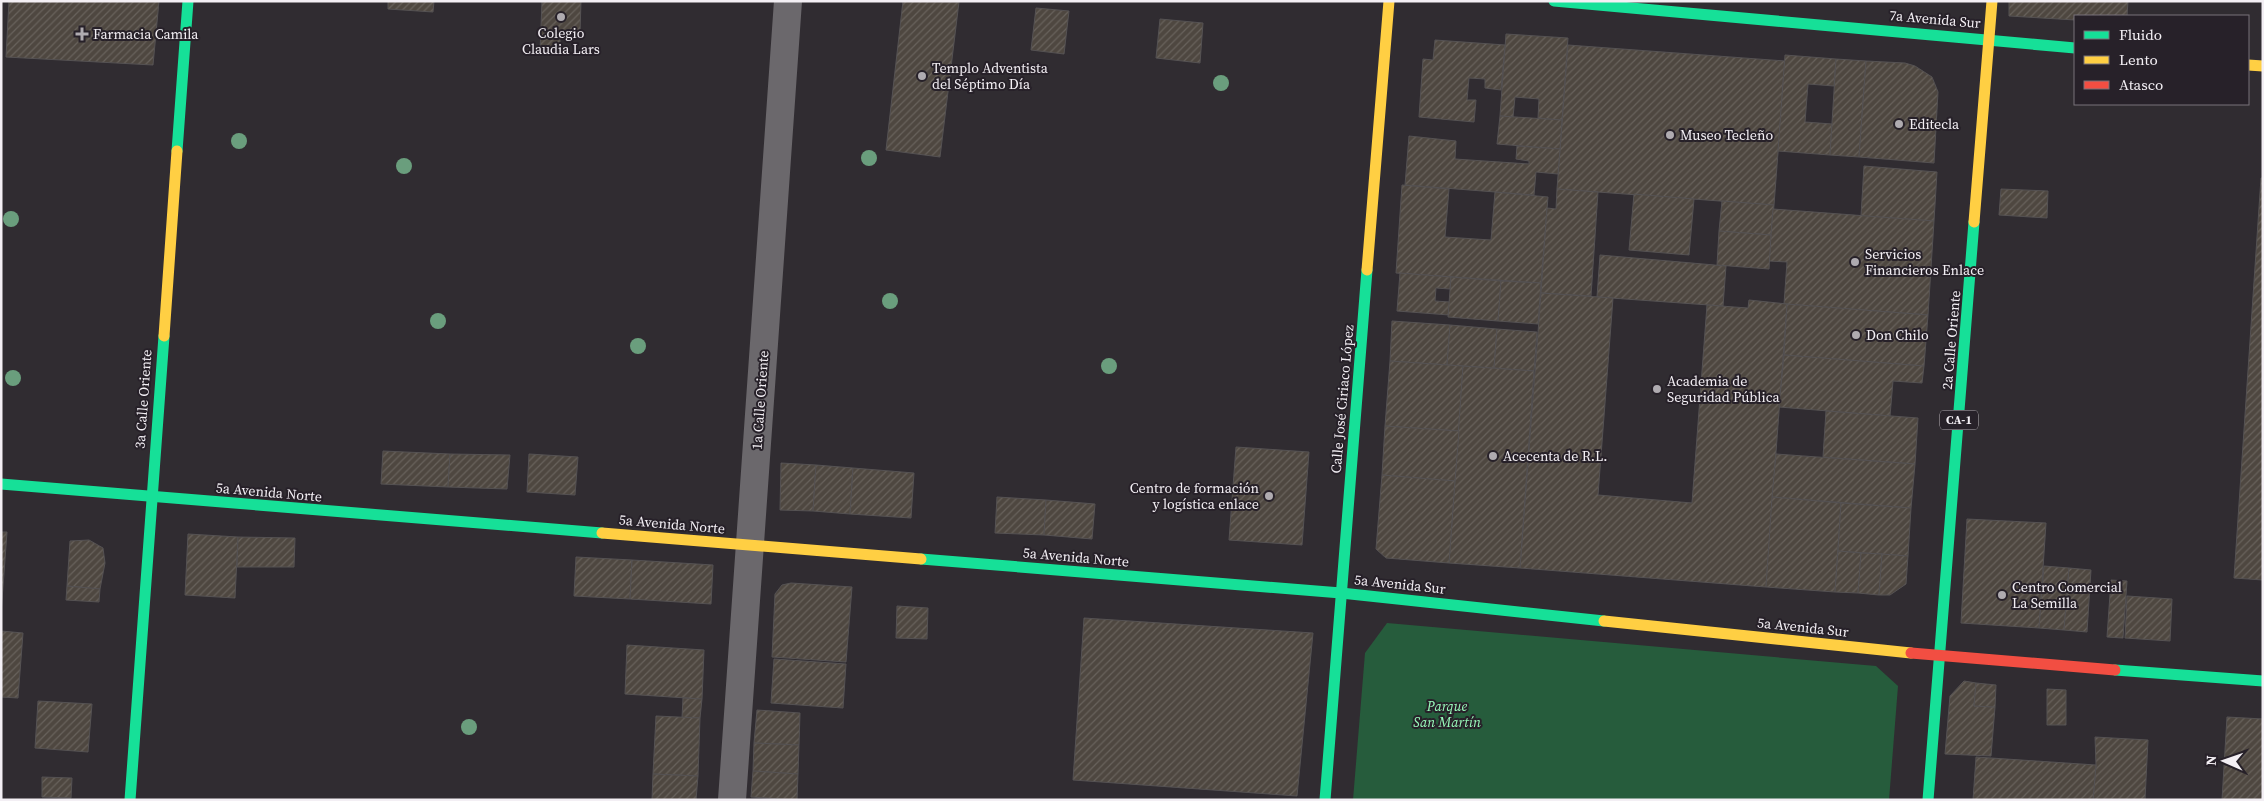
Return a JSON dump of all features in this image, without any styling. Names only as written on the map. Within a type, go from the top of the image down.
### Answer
[{"type":"street","name":"3a Calle Oriente","points":[[130,800],[188,1]]},
{"type":"street","name":"1a Calle Oriente","points":[[732,800],[788,1]]},
{"type":"street","name":"Calle José Ciriaco López","points":[[1326,800],[1389,1]]},
{"type":"street","name":"7a Avenida Sur","points":[[1554,1],[2074,48]]},
{"type":"street","name":"2a Calle Oriente","points":[[1928,800],[1992,1]]},
{"type":"street","points":[[2249,65],[2263,66]]},
{"type":"street","name":"5a Avenida Norte","points":[[1,484],[1341,593]]},
{"type":"street","name":"5a Avenida Sur","points":[[1341,593],[1940,656],[2263,681]]},
{"type":"green space","name":"Parque San Martín","points":[[1387,623],[1876,666],[1898,686],[1889,800],[1353,800],[1365,653]]},
{"type":"building","points":[[9,1],[159,1],[153,65],[6,57]]},
{"type":"building","points":[[388,1],[434,1],[433,12],[388,9]]},
{"type":"building","name":"Colegio Claudia Lars","points":[[542,1],[581,1],[580,33],[560,32],[560,53],[540,52]]},
{"type":"building","name":"Templo Adventista del Séptimo Día","points":[[903,1],[959,2],[940,157],[886,150]]},
{"type":"building","points":[[2009,1],[2128,1],[2127,15],[2074,15],[2074,20],[2009,16]]},
{"type":"building","points":[[1036,8],[1069,11],[1064,54],[1031,50]]},
{"type":"building","points":[[1160,19],[1203,23],[1200,63],[1156,58]]},
{"type":"building","points":[[1506,34],[1568,38],[1562,120],[1538,118],[1539,99],[1515,97],[1513,117],[1500,116]]},
{"type":"building","points":[[1435,40],[1505,45],[1501,90],[1485,88],[1485,79],[1469,78],[1467,100],[1476,100],[1474,122],[1419,117],[1423,59],[1433,60]]},
{"type":"building","name":"Museo Tecleño","points":[[1568,45],[1785,61],[1774,205],[1557,189]]},
{"type":"building","points":[[1785,55],[1836,59],[1834,86],[1808,84],[1805,122],[1832,124],[1830,155],[1778,151]]},
{"type":"building","points":[[1836,59],[1866,61],[1859,157],[1830,155]]},
{"type":"building","name":"Editecla","points":[[1866,61],[1905,63],[1915,66],[1932,77],[1938,92],[1934,163],[1859,157]]},
{"type":"building","points":[[1500,116],[1562,120],[1560,149],[1497,144]]},
{"type":"building","points":[[1409,136],[1456,141],[1455,159],[1529,164],[1529,161],[1516,159],[1517,146],[1560,149],[1558,174],[1536,172],[1534,195],[1405,185]]},
{"type":"building","points":[[1864,166],[1937,172],[1934,221],[1861,216]]},
{"type":"building","points":[[2261,178],[2263,178],[2263,580],[2234,578]]},
{"type":"building","points":[[1402,185],[1449,189],[1445,237],[1491,240],[1495,192],[1548,197],[1541,283],[1396,273]]},
{"type":"building","points":[[1557,189],[1598,192],[1591,296],[1541,293],[1547,208],[1556,209]]},
{"type":"building","points":[[2001,189],[2048,191],[2047,218],[1999,215]]},
{"type":"building","points":[[1634,194],[1694,199],[1689,255],[1629,250]]},
{"type":"building","points":[[1722,201],[1774,205],[1771,235],[1719,231]]},
{"type":"building","name":"Servicios Financieros Enlace","points":[[1773,209],[1934,221],[1928,315],[1784,304],[1787,262],[1769,261]]},
{"type":"building","points":[[1719,231],[1771,235],[1769,269],[1717,265]]},
{"type":"building","points":[[1600,255],[1726,266],[1723,306],[1597,297]]},
{"type":"building","points":[[1400,273],[1451,277],[1450,289],[1436,288],[1435,301],[1450,302],[1449,315],[1397,311]]},
{"type":"building","points":[[1451,277],[1501,281],[1498,321],[1448,317]]},
{"type":"building","points":[[1501,281],[1541,283],[1538,324],[1498,321]]},
{"type":"building","points":[[1541,293],[1613,298],[1598,495],[1692,503],[1707,305],[1748,308],[1749,300],[1787,304],[1766,587],[1520,568]]},
{"type":"building","name":"Don Chilo","points":[[1787,304],[1928,315],[1924,366],[1784,355]]},
{"type":"building","points":[[1392,321],[1450,325],[1447,365],[1390,361]]},
{"type":"building","points":[[1450,325],[1497,329],[1494,368],[1447,365]]},
{"type":"building","points":[[1497,329],[1537,332],[1534,371],[1494,368]]},
{"type":"building","points":[[1784,355],[1924,366],[1922,383],[1893,381],[1890,416],[1779,407]]},
{"type":"building","points":[[1390,361],[1463,366],[1459,431],[1385,426]]},
{"type":"building","name":"Acecenta de R.L.","points":[[1463,366],[1534,371],[1520,568],[1449,563]]},
{"type":"building","points":[[1826,411],[1918,418],[1915,464],[1823,457]]},
{"type":"building","points":[[1385,426],[1459,431],[1455,481],[1382,475]]},
{"type":"building","name":"Centro de formación y logística enlace","points":[[1236,447],[1309,452],[1302,545],[1229,540]]},
{"type":"building","points":[[383,451],[450,454],[448,487],[381,484]]},
{"type":"building","points":[[450,454],[510,455],[507,489],[448,487]]},
{"type":"building","points":[[529,454],[578,457],[575,495],[527,492]]},
{"type":"building","points":[[1776,454],[1915,464],[1911,508],[1772,497]]},
{"type":"building","points":[[781,463],[816,465],[813,511],[780,510]]},
{"type":"building","points":[[816,465],[853,468],[850,514],[813,511]]},
{"type":"building","points":[[853,468],[914,473],[911,518],[850,514]]},
{"type":"building","points":[[1382,475],[1455,481],[1449,563],[1386,558],[1376,549]]},
{"type":"building","points":[[997,497],[1046,500],[1044,535],[995,533]]},
{"type":"building","points":[[1772,497],[1841,503],[1835,592],[1766,587]]},
{"type":"building","points":[[1046,500],[1095,504],[1092,539],[1044,535]]},
{"type":"building","points":[[1841,503],[1911,508],[1908,556],[1838,551]]},
{"type":"building","name":"Centro Comercial La Semilla","points":[[1967,519],[2046,523],[2039,628],[1961,623]]},
{"type":"building","points":[[1,532],[7,532],[1,614]]},
{"type":"building","points":[[188,534],[238,537],[235,598],[185,595]]},
{"type":"building","points":[[238,537],[295,538],[294,567],[237,567]]},
{"type":"building","points":[[89,540],[103,548],[105,563],[100,589],[67,586],[70,541]]},
{"type":"building","points":[[1838,551],[1861,553],[1858,593],[1835,592]]},
{"type":"building","points":[[1861,553],[1882,554],[1879,595],[1858,593]]},
{"type":"building","points":[[1882,554],[1908,556],[1906,584],[1890,595],[1879,595]]},
{"type":"building","points":[[576,557],[632,560],[630,599],[574,596]]},
{"type":"building","points":[[632,560],[713,565],[711,604],[630,599]]},
{"type":"building","points":[[2044,566],[2069,568],[2064,630],[2039,628]]},
{"type":"building","points":[[2069,568],[2091,570],[2087,632],[2064,630]]},
{"type":"building","points":[[2111,580],[2127,581],[2123,638],[2107,637]]},
{"type":"building","points":[[791,583],[852,587],[846,662],[772,657],[775,594],[782,585]]},
{"type":"building","points":[[67,586],[100,589],[99,602],[66,600]]},
{"type":"building","points":[[2127,596],[2172,599],[2170,641],[2125,638]]},
{"type":"building","points":[[897,606],[928,608],[927,639],[896,638]]},
{"type":"building","points":[[1084,618],[1313,633],[1297,796],[1073,780]]},
{"type":"building","points":[[1,631],[23,633],[18,698],[1,697]]},
{"type":"building","points":[[627,645],[704,650],[702,699],[625,694]]},
{"type":"building","points":[[774,659],[846,664],[843,708],[771,703]]},
{"type":"building","points":[[1964,681],[1976,683],[1974,706],[1995,707],[1991,756],[1945,754],[1950,696]]},
{"type":"building","points":[[1976,683],[1996,685],[1995,707],[1974,706]]},
{"type":"building","points":[[2047,689],[2066,690],[2066,725],[2047,725]]},
{"type":"building","points":[[683,698],[702,699],[700,718],[682,718]]},
{"type":"building","points":[[38,701],[92,704],[88,752],[35,748]]},
{"type":"building","points":[[757,710],[800,713],[799,745],[754,743]]},
{"type":"building","points":[[656,716],[700,718],[698,776],[653,774]]},
{"type":"building","points":[[2227,717],[2263,719],[2263,800],[2222,800]]},
{"type":"building","points":[[2095,737],[2148,740],[2145,800],[2093,800],[2096,765]]},
{"type":"building","points":[[754,743],[799,745],[798,774],[753,771]]},
{"type":"building","points":[[1976,757],[2096,765],[2093,800],[1973,800]]},
{"type":"building","points":[[753,771],[798,774],[797,800],[751,797]]},
{"type":"building","points":[[653,774],[698,776],[696,800],[652,800]]},
{"type":"building","points":[[42,777],[72,778],[71,798],[42,797]]},
{"type":"traffic: fast","points":[[177,151],[188,1]]},
{"type":"traffic: fast","points":[[1554,1],[2074,48]]},
{"type":"traffic: fast","points":[[1928,800],[1974,222]]},
{"type":"traffic: fast","points":[[1325,800],[1367,270]]},
{"type":"traffic: fast","points":[[130,800],[164,336]]},
{"type":"traffic: fast","points":[[1,484],[602,533]]},
{"type":"traffic: fast","points":[[921,559],[1341,593],[1604,621]]},
{"type":"traffic: fast","points":[[2115,670],[2263,681]]},
{"type":"traffic: slow","points":[[1367,270],[1389,1]]},
{"type":"traffic: slow","points":[[1974,222],[1992,1]]},
{"type":"traffic: slow","points":[[2249,65],[2263,66]]},
{"type":"traffic: slow","points":[[164,336],[177,151]]},
{"type":"traffic: slow","points":[[602,533],[921,559]]},
{"type":"traffic: slow","points":[[1604,621],[1911,653]]},
{"type":"traffic: jam","points":[[1911,653],[2115,670]]},
{"type":"place","name":"Colegio Claudia Lars","points":[[561,17]]},
{"type":"place","name":"Farmacia Camila","points":[[82,34]]},
{"type":"place","name":"Templo Adventista del Séptimo Día","points":[[922,76]]},
{"type":"place","name":"Editecla","points":[[1899,124]]},
{"type":"place","name":"Museo Tecleño","points":[[1670,135]]},
{"type":"place","name":"Servicios Financieros Enlace","points":[[1855,262]]},
{"type":"place","name":"Don Chilo","points":[[1856,335]]},
{"type":"place","name":"Academia de Seguridad Pública","points":[[1657,389]]},
{"type":"place","name":"Acecenta de R.L.","points":[[1493,456]]},
{"type":"place","name":"Centro de formación y logística enlace","points":[[1269,496]]},
{"type":"place","name":"Centro Comercial La Semilla","points":[[2002,595]]}]
